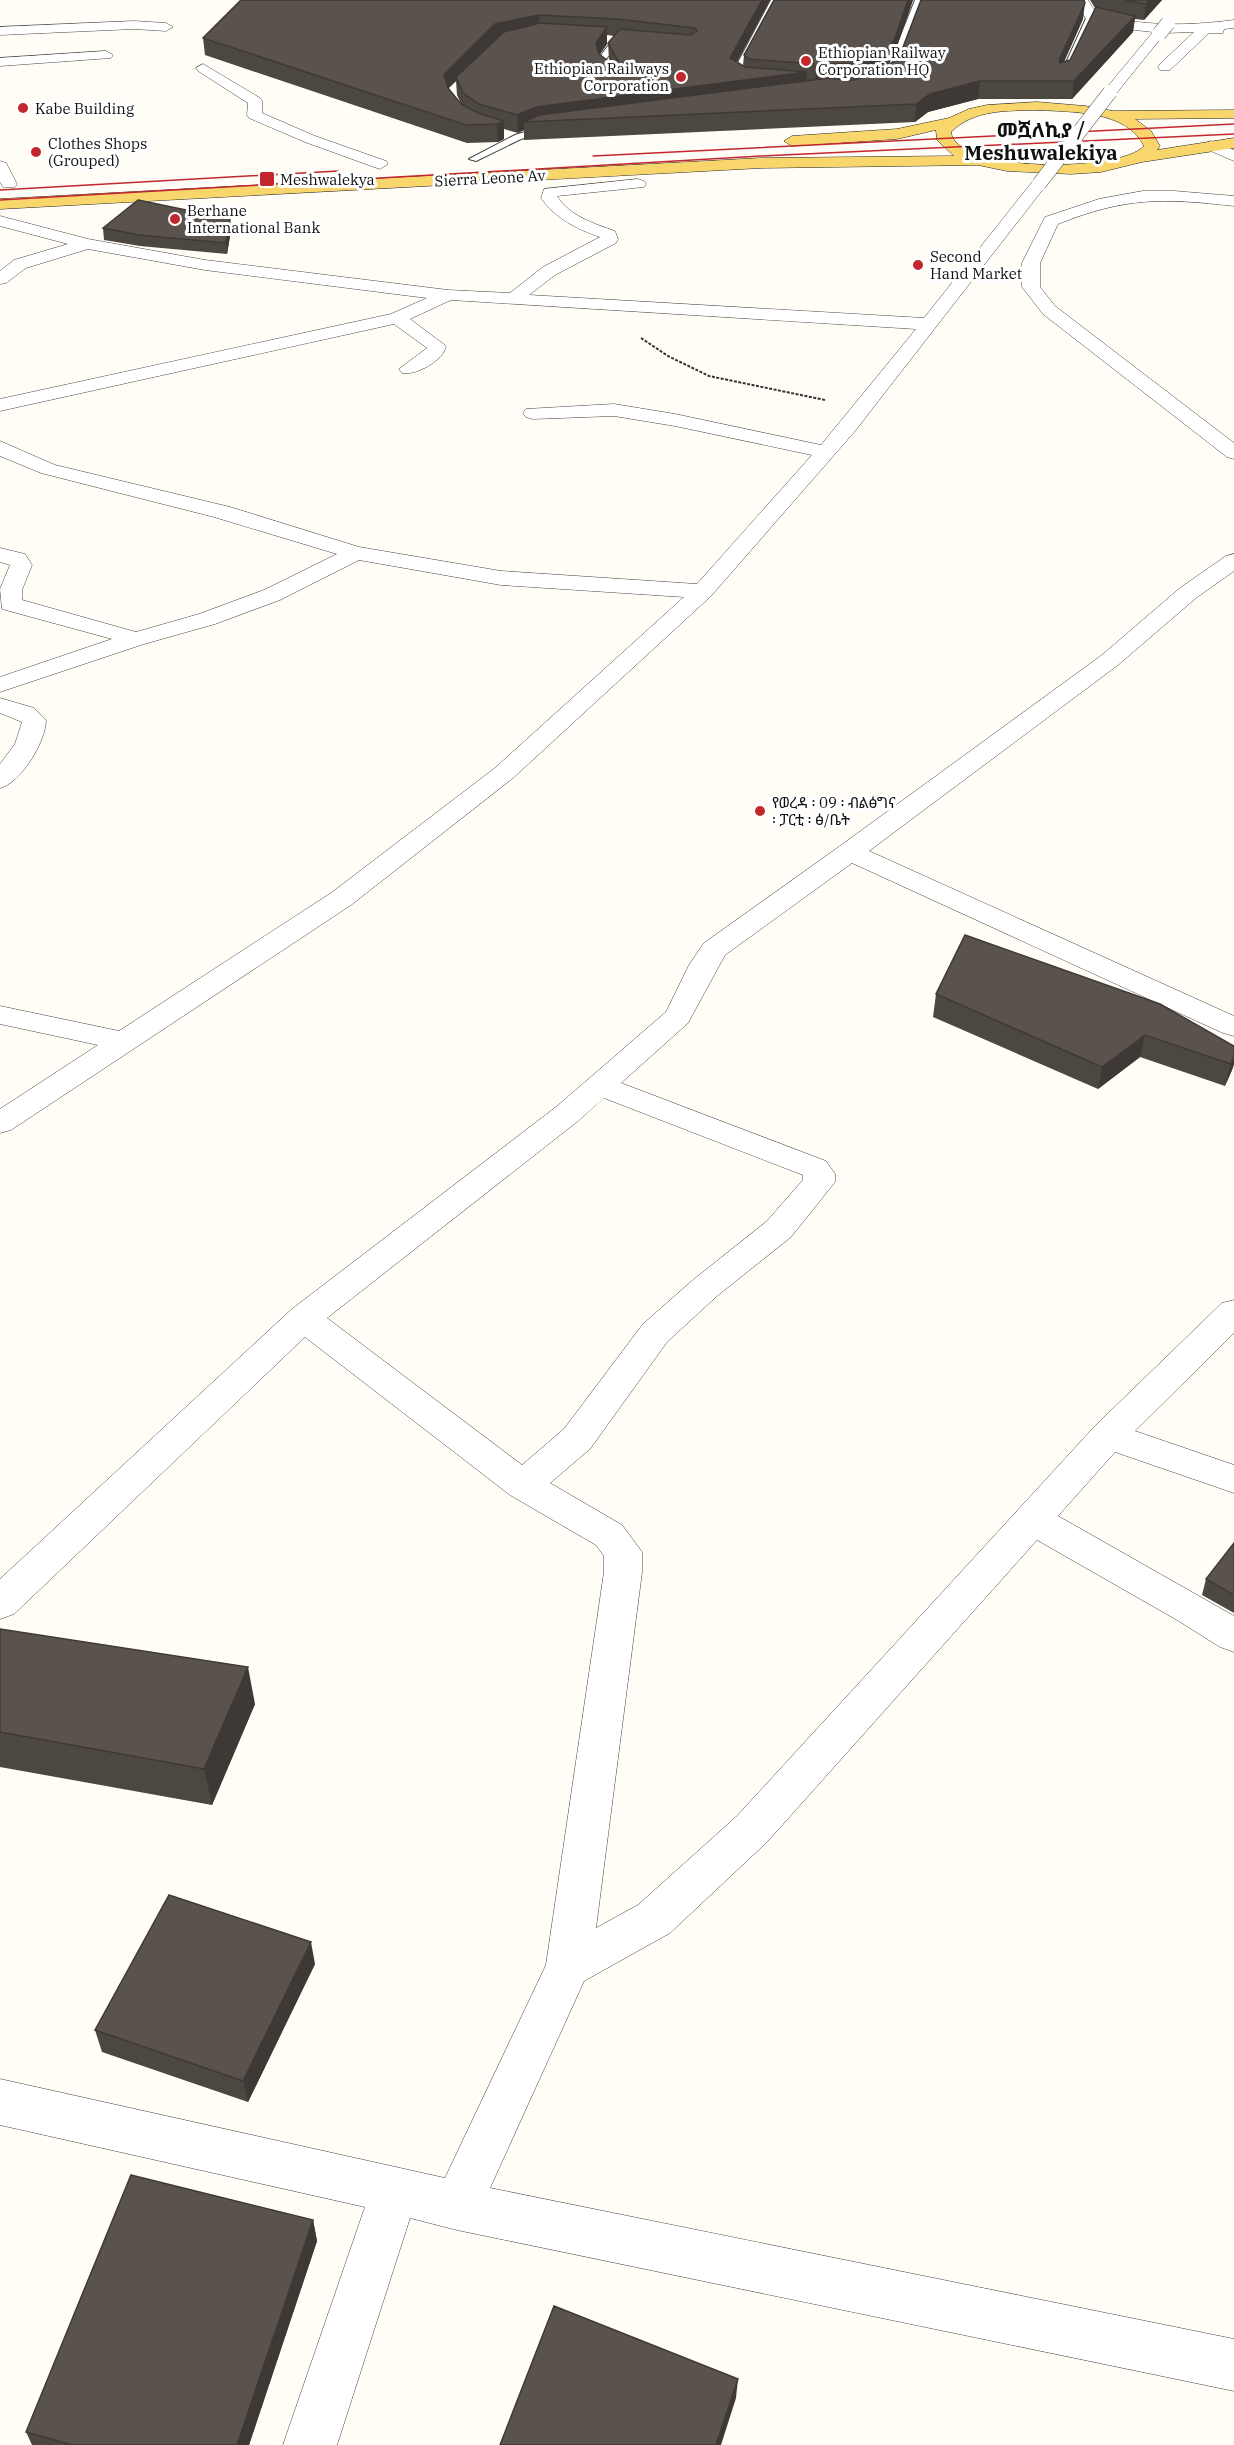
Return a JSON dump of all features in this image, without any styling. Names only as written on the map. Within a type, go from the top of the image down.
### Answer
[{"type":"main road","points":[[778,142],[897,134],[950,122],[971,113],[1025,107],[1074,109],[1108,115],[1134,124],[1149,135],[1152,146],[1142,157]]},
{"type":"main road","points":[[1108,115],[1234,114]]},
{"type":"main road","points":[[950,122],[943,131],[945,141],[958,151],[980,160],[1022,168],[1070,171],[1112,166],[1142,157],[1234,143]]},
{"type":"main road","name":"Sierra Leone Av","points":[[467,159],[519,156]]},
{"type":"main road","name":"Sierra Leone Av","points":[[0,204],[761,163],[980,160]]},
{"type":"main road","points":[[344,166],[386,164]]},
{"type":"street","points":[[1082,0],[1091,16],[1124,24],[1206,28],[1234,34]]},
{"type":"street","points":[[134,25],[144,9]]},
{"type":"street","points":[[0,1123],[341,899],[421,839],[504,773],[703,591],[863,408],[1110,92],[1167,24]]},
{"type":"street","points":[[1165,67],[1206,28],[1234,24]]},
{"type":"street","points":[[0,32],[134,25],[166,27]]},
{"type":"street","points":[[0,62],[106,55]]},
{"type":"street","points":[[203,68],[255,101],[254,115],[310,139],[386,164]]},
{"type":"street","points":[[1211,146],[1234,156]]},
{"type":"street","points":[[0,166],[10,184]]},
{"type":"street","points":[[516,297],[534,279],[558,264],[610,239],[609,235],[575,222],[561,213],[549,198],[550,192],[638,184]]},
{"type":"street","points":[[1234,201],[1149,196],[1115,200],[1087,207],[1051,221],[1030,263],[1031,287],[1049,310],[1234,453]]},
{"type":"street","points":[[0,221],[87,244],[205,266],[448,295],[516,297],[625,306],[930,324]]},
{"type":"street","points":[[0,279],[20,264],[87,244]]},
{"type":"street","points":[[0,405],[397,318],[448,295]]},
{"type":"street","points":[[397,318],[437,346],[431,356],[409,369]]},
{"type":"street","points":[[533,413],[614,410],[675,420],[826,452]]},
{"type":"street","points":[[0,447],[18,458],[48,469],[222,512],[356,553],[501,578],[703,591]]},
{"type":"street","points":[[0,685],[136,639],[207,619],[272,595],[356,553]]},
{"type":"street","points":[[0,555],[17,559],[21,565],[5,604],[136,639]]},
{"type":"street","points":[[0,1603],[304,1318],[567,1114],[678,1017],[690,998],[704,963],[714,949],[850,852],[1110,660],[1188,593],[1234,561]]},
{"type":"street","points":[[0,705],[26,713],[34,720],[35,728],[30,740],[0,780]]},
{"type":"street","points":[[850,852],[1234,1027]]},
{"type":"street","points":[[0,1015],[122,1041]]},
{"type":"street","points":[[523,1485],[577,1439],[655,1333],[705,1288],[779,1229],[819,1182],[819,1174],[806,1164],[600,1086]]},
{"type":"street","points":[[568,1966],[654,1919],[752,1829],[1108,1436],[1234,1312]]},
{"type":"street","points":[[304,1318],[523,1485],[609,1535],[623,1552],[623,1572],[568,1966],[456,2206]]},
{"type":"street","points":[[1108,1436],[1234,1479]]},
{"type":"street","points":[[1031,1519],[1191,1609],[1234,1636]]},
{"type":"street","points":[[0,2102],[395,2190],[456,2206],[1234,2365]]},
{"type":"street","points":[[310,2445],[395,2190]]},
{"type":"lane","points":[[756,81],[745,80],[735,74],[775,0]]},
{"type":"lane","points":[[881,81],[893,70],[919,0]]},
{"type":"lane","points":[[1062,76],[1091,16]]},
{"type":"lane","points":[[605,39],[627,41]]},
{"type":"lane","points":[[612,77],[605,69],[602,58],[617,40]]},
{"type":"lane","points":[[467,159],[537,129],[560,126]]},
{"type":"lane","points":[[499,133],[518,137]]},
{"type":"path","points":[[625,306],[625,323],[643,339],[668,356],[709,376],[863,408]]},
{"type":"building","points":[[241,0],[762,0],[730,58],[745,67],[807,72],[536,107],[517,115],[479,104],[463,93],[456,77],[504,32],[540,23],[607,27],[596,43],[599,54],[612,64],[618,61],[608,43],[620,29],[690,35],[697,31],[695,28],[617,19],[539,15],[495,24],[444,75],[448,88],[461,104],[478,113],[504,121],[497,124],[466,125],[203,38]]},
{"type":"building","points":[[774,0],[908,0],[895,38],[884,56],[878,60],[861,63],[828,64],[821,70],[816,70],[814,64],[748,59],[744,55]]},
{"type":"building","points":[[921,0],[1084,0],[1085,3],[1059,60],[1060,63],[1070,60],[1096,7],[1135,16],[1074,81],[980,81],[930,94],[916,104],[524,122],[539,115],[829,78],[849,81],[866,77],[867,72],[886,68],[900,55]]},
{"type":"building","points":[[1125,0],[1150,0],[1146,4]]},
{"type":"building","points":[[138,200],[230,219],[226,243],[139,235],[103,228]]},
{"type":"building","points":[[965,935],[1160,1004],[1234,1046],[1231,1064],[1145,1035],[1102,1067],[936,994]]},
{"type":"building","points":[[1234,1543],[1234,1595],[1206,1579]]},
{"type":"building","points":[[0,1629],[248,1667],[204,1769],[0,1732]]},
{"type":"building","points":[[169,1895],[311,1942],[243,2081],[95,2030]]},
{"type":"building","points":[[131,2175],[313,2220],[237,2445],[72,2445],[26,2432]]},
{"type":"building","points":[[554,2306],[738,2379],[716,2445],[500,2445]]},
{"type":"tram line","points":[[593,156],[1234,124]]},
{"type":"tram line","points":[[0,200],[761,156],[1234,134]]},
{"type":"tram line","points":[[0,190],[338,171]]},
{"type":"place","name":"Ethiopian Railway Corporation HQ","points":[[806,61]]},
{"type":"place","name":"Ethiopian Railways Corporation","points":[[681,77]]},
{"type":"place","name":"Kabe Building","points":[[23,108]]},
{"type":"place","name":"Clothes Shops (Grouped)","points":[[36,152]]},
{"type":"place","name":"Meshwalekya","points":[[267,179]]},
{"type":"place","name":"Berhane International Bank","points":[[175,219]]},
{"type":"place","name":"Second Hand Market","points":[[918,265]]},
{"type":"place","name":"የወረዳ ፡ 09 ፡ ብልፅግና ፡ ፓርቲ ፡ ፅ/ቤት","points":[[760,811]]},
{"type":"district","name":"መሿለኪያ / Meshuwalekiya","points":[[1041,140]]}]
